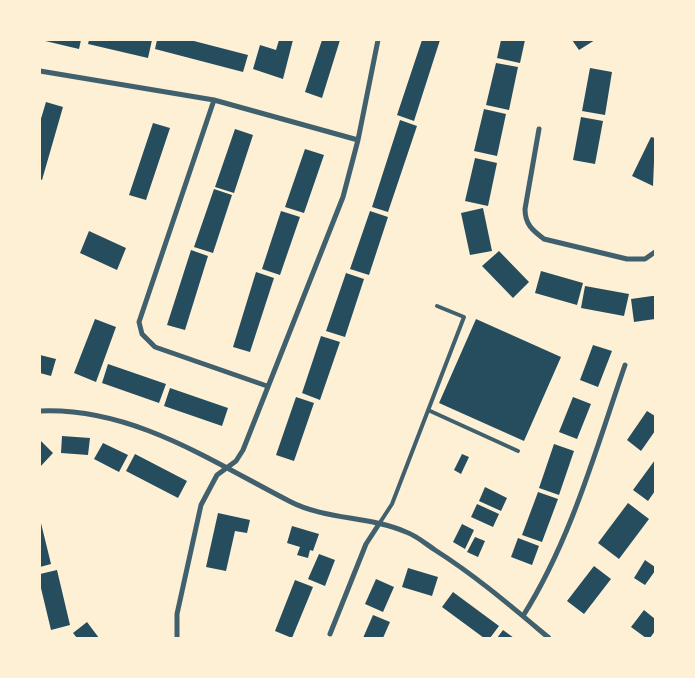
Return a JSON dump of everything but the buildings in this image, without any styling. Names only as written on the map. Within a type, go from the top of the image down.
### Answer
[{"type":"street","points":[[177,638],[177,614],[201,505],[217,474],[228,468],[243,450],[343,197],[358,140],[378,40]]},
{"type":"street","points":[[40,71],[214,100],[358,140]]},
{"type":"street","points":[[214,100],[210,118],[140,322],[142,334],[155,347],[267,386]]},
{"type":"street","points":[[539,129],[525,209],[525,220],[533,231],[544,239],[627,260],[645,259],[655,252]]},
{"type":"street","points":[[523,616],[542,587],[578,500],[626,365]]},
{"type":"street","points":[[40,411],[76,412],[111,418],[157,434],[228,468],[291,502],[326,513],[407,532],[448,558],[549,638]]},
{"type":"street","points":[[330,634],[366,544],[379,524]]},
{"type":"lane","points":[[379,524],[392,504],[464,317],[437,306]]},
{"type":"lane","points":[[428,410],[518,451]]}]
